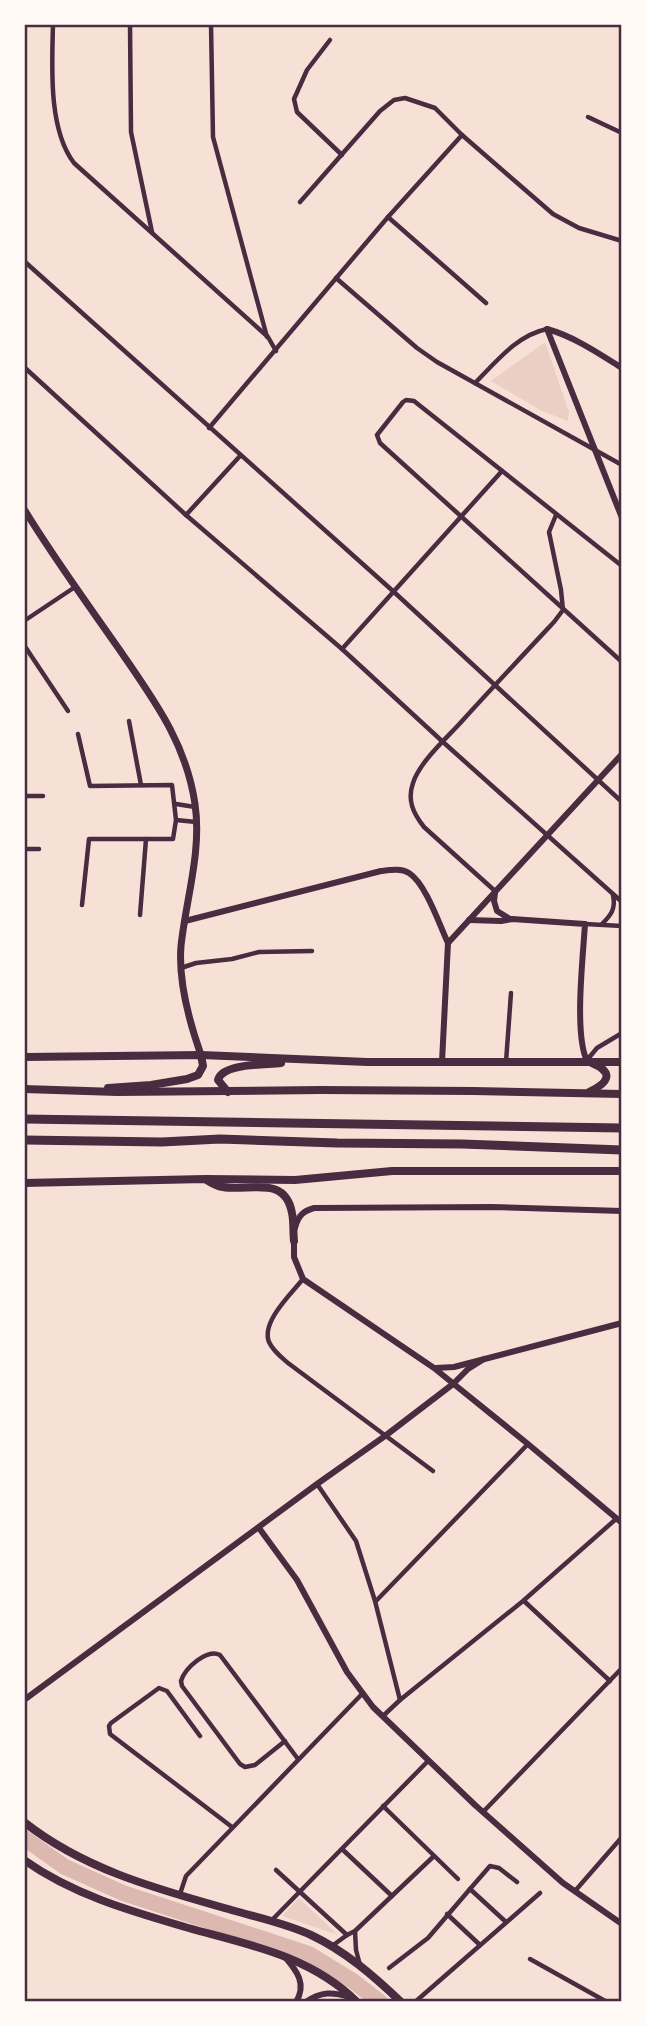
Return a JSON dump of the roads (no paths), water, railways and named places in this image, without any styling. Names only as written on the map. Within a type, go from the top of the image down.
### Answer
[{"type":"highway","points":[[24,1119],[621,1128]]},
{"type":"highway","points":[[24,1140],[162,1142],[220,1139],[621,1150]]},
{"type":"main road","points":[[24,509],[160,709],[184,756],[196,807],[194,864],[181,969],[191,1023],[203,1066],[198,1076],[151,1085],[116,1086],[98,1090]]},
{"type":"main road","points":[[24,1057],[201,1055],[316,1061],[621,1062]]},
{"type":"main road","points":[[228,1092],[218,1080],[218,1075],[222,1072],[248,1066],[316,1061]]},
{"type":"main road","points":[[587,1061],[604,1070],[607,1080],[587,1093]]},
{"type":"main road","points":[[24,1089],[117,1092],[321,1090],[621,1094]]},
{"type":"main road","points":[[24,1183],[295,1180],[392,1171],[621,1171]]},
{"type":"main road","points":[[205,1179],[221,1188],[270,1187],[280,1191],[292,1212],[294,1241]]},
{"type":"main road","points":[[24,1822],[47,1839],[98,1867],[152,1888],[288,1926],[331,1946],[361,1965],[401,2001]]},
{"type":"main road","points":[[24,1860],[60,1883],[89,1896],[284,1955],[318,1972],[355,1999]]},
{"type":"street","points":[[53,24],[52,73],[58,128],[66,152],[74,163],[268,337]]},
{"type":"street","points":[[130,24],[131,132],[152,233]]},
{"type":"street","points":[[211,24],[213,138],[268,337],[276,351]]},
{"type":"street","points":[[330,40],[307,70],[295,99],[297,112],[342,155]]},
{"type":"street","points":[[300,202],[380,111],[394,100],[405,98],[435,108],[461,135],[553,214],[579,228],[621,242]]},
{"type":"street","points":[[588,117],[621,133]]},
{"type":"street","points":[[209,428],[461,135]]},
{"type":"street","points":[[388,217],[486,303]]},
{"type":"street","points":[[24,261],[394,592],[621,802]]},
{"type":"street","points":[[336,278],[437,362],[621,465]]},
{"type":"street","points":[[475,383],[526,336],[547,329],[581,343],[621,368]]},
{"type":"street","points":[[547,329],[621,519]]},
{"type":"street","points":[[24,367],[186,516],[342,649],[621,902]]},
{"type":"street","points":[[621,566],[414,401],[403,402],[377,435],[380,443],[621,662]]},
{"type":"street","points":[[186,516],[240,456]]},
{"type":"street","points":[[342,649],[502,471]]},
{"type":"street","points":[[495,891],[424,827],[415,815],[411,803],[412,786],[416,775],[443,742],[562,610],[561,590],[549,532],[556,515]]},
{"type":"street","points":[[24,621],[76,587]]},
{"type":"street","points":[[24,645],[68,711]]},
{"type":"street","points":[[129,722],[141,785]]},
{"type":"street","points":[[78,734],[90,786],[173,785],[176,804],[173,839],[89,839],[82,905]]},
{"type":"street","points":[[448,943],[621,754]]},
{"type":"street","points":[[24,796],[43,796]]},
{"type":"street","points":[[176,804],[196,807]]},
{"type":"street","points":[[176,820],[197,822]]},
{"type":"street","points":[[140,915],[146,839]]},
{"type":"street","points":[[24,849],[39,849]]},
{"type":"street","points":[[185,921],[381,871],[397,869],[408,872],[419,883],[448,943],[442,1062]]},
{"type":"street","points":[[495,891],[497,911],[512,919]]},
{"type":"street","points":[[601,925],[614,908],[612,894]]},
{"type":"street","points":[[469,920],[512,919],[621,926]]},
{"type":"street","points":[[585,924],[581,1023],[582,1045],[587,1061]]},
{"type":"street","points":[[181,969],[196,963],[259,953],[312,951]]},
{"type":"street","points":[[506,1063],[511,993]]},
{"type":"street","points":[[587,1061],[597,1048],[621,1033]]},
{"type":"street","points":[[382,1717],[619,1521],[434,1368],[303,1279],[294,1257],[298,1217],[305,1210],[314,1208],[479,1207],[621,1211]]},
{"type":"street","points":[[303,1279],[272,1319],[267,1335],[270,1344],[288,1363],[433,1471]]},
{"type":"street","points":[[434,1368],[454,1367],[621,1323]]},
{"type":"street","points":[[24,1700],[385,1436],[484,1359]]},
{"type":"street","points":[[375,1601],[528,1444]]},
{"type":"street","points":[[317,1484],[356,1541],[375,1601],[400,1700]]},
{"type":"street","points":[[259,1528],[297,1580],[362,1694],[382,1717],[483,1812],[574,1891],[621,1924]]},
{"type":"street","points":[[523,1601],[610,1681]]},
{"type":"street","points":[[285,1741],[255,1765],[245,1767],[240,1764],[182,1686],[185,1671],[210,1652],[220,1655],[285,1741],[298,1759]]},
{"type":"street","points":[[483,1812],[621,1668]]},
{"type":"street","points":[[200,1736],[167,1690],[159,1688],[108,1726],[110,1734],[232,1827]]},
{"type":"street","points":[[180,1895],[186,1876],[362,1694]]},
{"type":"street","points":[[270,1921],[428,1761]]},
{"type":"street","points":[[383,1806],[458,1879]]},
{"type":"street","points":[[574,1891],[621,1837]]},
{"type":"street","points":[[341,1849],[392,1896]]},
{"type":"street","points":[[331,1946],[355,1931],[434,1856]]},
{"type":"street","points":[[389,1968],[428,1938],[487,1868],[499,1868],[517,1882]]},
{"type":"street","points":[[276,1870],[347,1935]]},
{"type":"street","points":[[470,1889],[506,1923]]},
{"type":"street","points":[[415,2001],[540,1893]]},
{"type":"street","points":[[447,1914],[480,1945]]},
{"type":"street","points":[[355,1931],[356,1950],[361,1965]]},
{"type":"street","points":[[284,1955],[301,1982],[296,2001]]},
{"type":"street","points":[[530,1959],[607,2001]]},
{"type":"street","points":[[306,2001],[317,1994],[328,1992],[355,1999]]},
{"type":"waterway","points":[[24,1838],[65,1867],[123,1893],[309,1954],[353,1981],[380,2002]]}]
